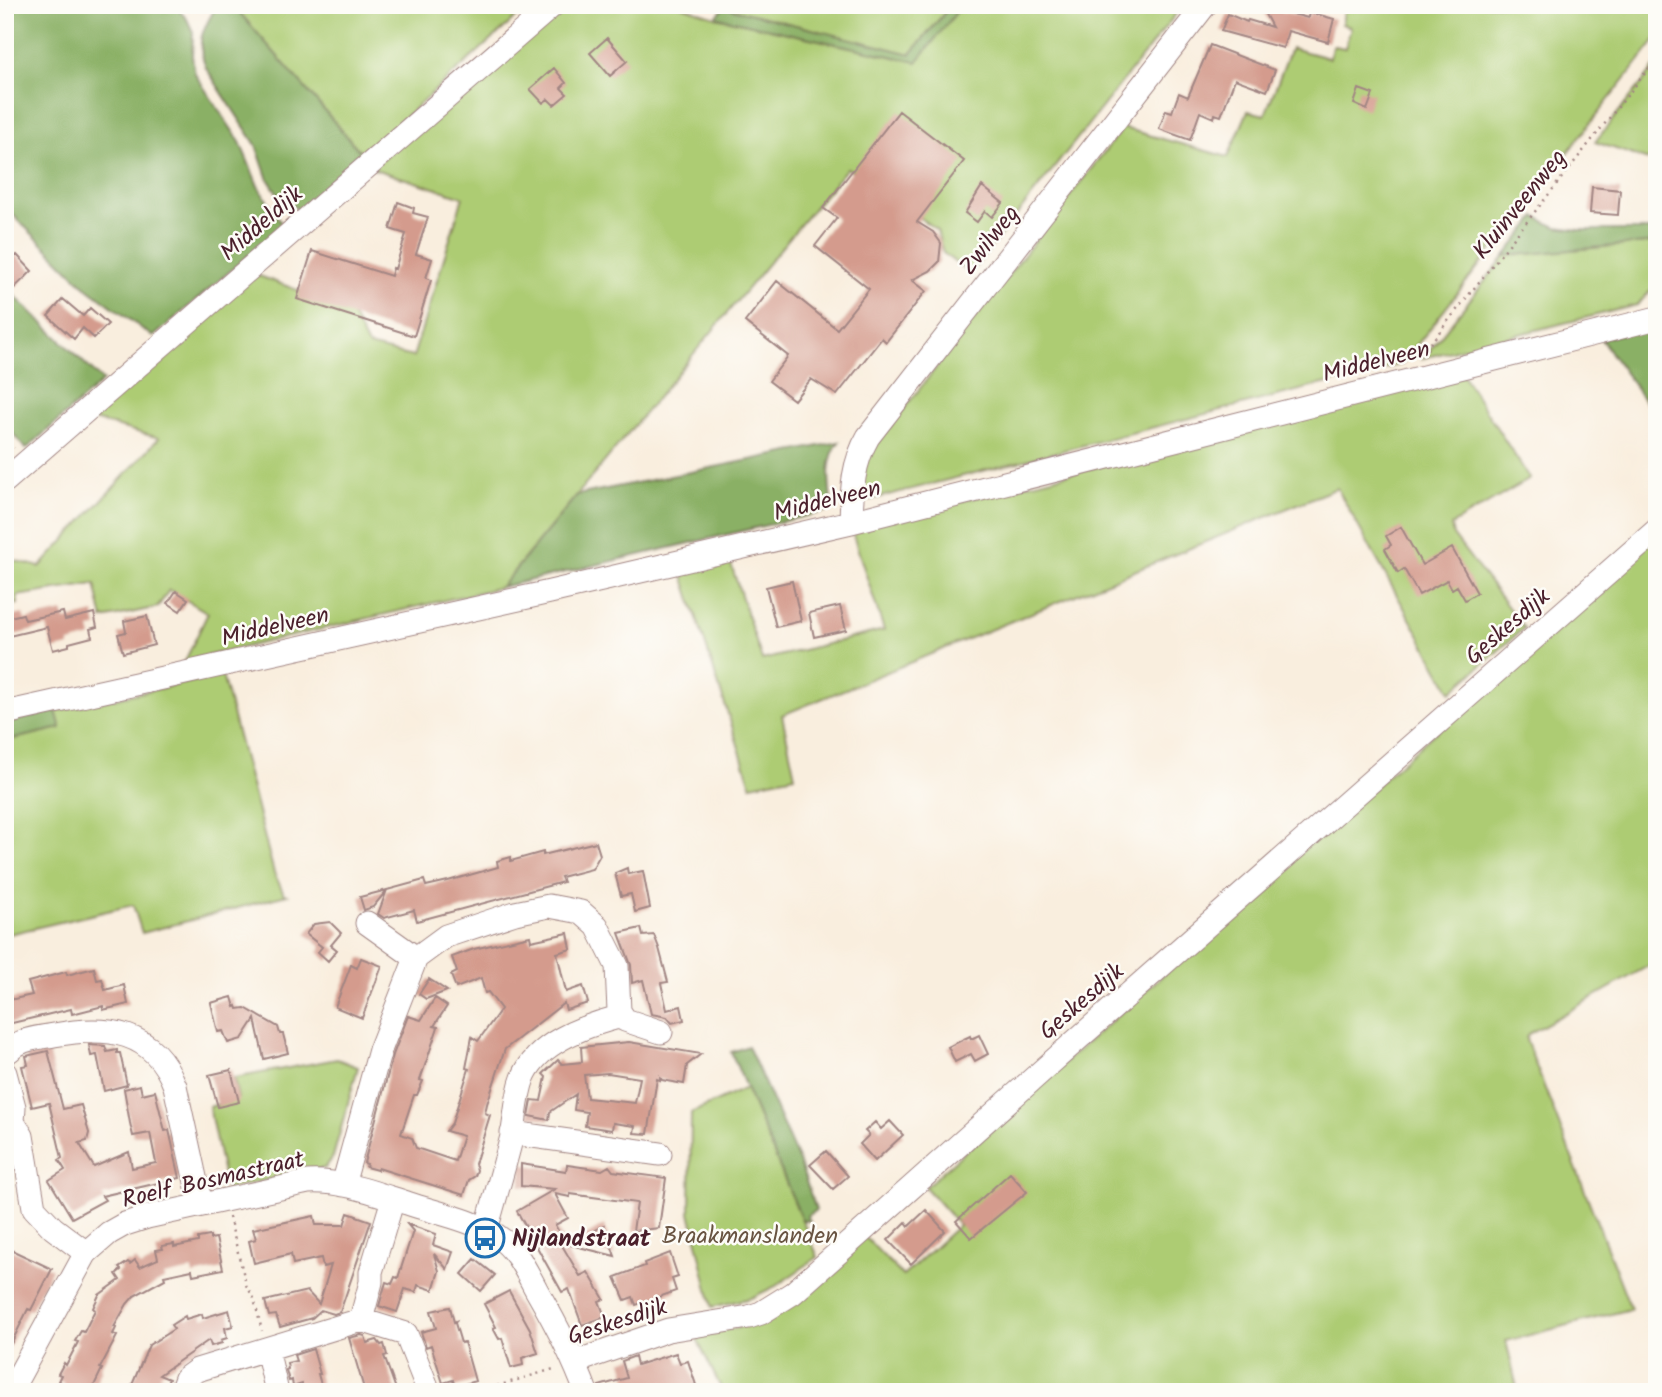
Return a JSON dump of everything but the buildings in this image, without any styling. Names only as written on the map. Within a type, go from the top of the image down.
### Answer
[{"type":"street","name":"Middeldijk","points":[[5,481],[553,5]]},
{"type":"street","name":"Zwilweg","points":[[851,522],[852,476],[858,454],[868,438],[1205,5]]},
{"type":"street","name":"Middelveen","points":[[5,713],[851,522],[1657,318]]},
{"type":"street","name":"Geskesdijk","points":[[575,1362],[667,1330],[761,1313],[793,1293],[1090,1027],[1657,530]]},
{"type":"street","points":[[343,1185],[380,1050],[416,958],[446,936],[515,913],[549,906],[581,912],[597,926],[617,966],[619,1011],[625,1020],[661,1032]]},
{"type":"street","points":[[367,923],[416,958]]},
{"type":"street","points":[[486,1230],[512,1133],[523,1078],[533,1062],[558,1041],[581,1027],[615,1018],[619,1011]]},
{"type":"street","points":[[5,1054],[18,1044],[88,1030],[119,1032],[132,1036],[149,1047],[171,1075],[175,1086],[201,1205]]},
{"type":"street","points":[[5,1073],[14,1107],[9,1123],[22,1136],[34,1208],[52,1228],[86,1253]]},
{"type":"street","points":[[512,1133],[660,1154]]},
{"type":"street","name":"Roelf Bosmastraat","points":[[8,1391],[86,1253],[108,1233],[147,1217],[322,1181],[393,1199],[486,1230],[515,1252],[575,1362],[586,1392]]},
{"type":"street","points":[[361,1320],[371,1272],[393,1199]]},
{"type":"street","points":[[181,1392],[186,1378],[197,1370],[361,1320],[407,1334],[429,1392]]},
{"type":"street","points":[[267,1349],[277,1392]]},
{"type":"path","name":"Kluinveenweg","points":[[1419,377],[1429,345],[1657,58]]},
{"type":"path","points":[[225,1200],[247,1288],[253,1295],[267,1349]]},
{"type":"path","name":"Geskesdijk","points":[[477,1392],[575,1362]]},
{"type":"path","points":[[713,1392],[720,1388],[722,1392]]},
{"type":"green space","points":[[5,5],[174,5],[187,19],[193,32],[192,56],[195,74],[240,142],[258,186],[283,226],[153,337],[85,286],[5,207]]},
{"type":"green space","points":[[217,5],[233,5],[363,155],[299,212],[291,203],[286,207],[267,177],[256,145],[206,68],[201,49],[202,35]]},
{"type":"green space","points":[[233,5],[530,5],[363,155]]},
{"type":"green space","points":[[559,5],[678,5],[716,17],[916,62],[962,5],[1183,5],[970,274],[943,253],[937,230],[847,168],[501,587],[185,661],[208,613],[169,590],[158,607],[103,619],[95,584],[17,596],[18,604],[5,605],[5,558],[40,567],[159,438],[86,418],[251,273],[349,309],[368,346],[413,357],[463,197],[371,168]]},
{"type":"green space","points":[[951,5],[911,54],[724,7]]},
{"type":"green space","points":[[951,5],[962,5],[917,62],[716,17],[724,7],[911,54]]},
{"type":"green space","points":[[1345,5],[1657,5],[1657,38],[1402,364],[861,502],[861,464],[1123,128],[1228,157],[1248,111],[1265,115],[1291,48],[1329,58],[1333,46],[1345,48],[1351,27],[1342,24]]},
{"type":"green space","points":[[1657,64],[1657,163],[1595,142]]},
{"type":"green space","points":[[1536,217],[1556,227],[1580,230],[1657,230],[1657,242],[1505,256]]},
{"type":"green space","points":[[1657,242],[1657,284],[1637,305],[1423,358],[1505,256]]},
{"type":"green space","points":[[5,287],[103,381],[26,449],[5,424]]},
{"type":"green space","points":[[1657,325],[1657,418],[1601,339]]},
{"type":"green space","points":[[1462,374],[1530,479],[1451,525],[1453,535],[1524,628],[1451,692],[1337,488],[782,715],[795,776],[751,785],[681,569],[729,558],[762,660],[884,630],[851,529]]},
{"type":"green space","points":[[839,442],[830,466],[832,510],[501,587],[577,495]]},
{"type":"green space","points":[[1657,535],[1657,961],[1527,1035],[1526,1040],[1631,1309],[1506,1341],[1518,1392],[1330,1392],[1328,1386],[1310,1392],[723,1392],[694,1333],[738,1328],[863,1235],[903,1276],[959,1225],[925,1187]]},
{"type":"green space","points":[[222,675],[274,873],[287,895],[142,933],[133,905],[5,935],[5,741],[60,728],[56,711]]},
{"type":"green space","points":[[56,711],[61,728],[5,741],[5,723]]},
{"type":"green space","points":[[748,1046],[800,1164],[816,1210],[807,1216],[810,1221],[802,1220],[731,1052]]},
{"type":"green space","points":[[337,1059],[358,1067],[333,1157],[325,1168],[226,1189],[209,1107],[238,1098],[234,1078]]},
{"type":"green space","name":"Braakmanslanden","points":[[746,1088],[818,1257],[776,1286],[751,1298],[712,1307],[690,1212],[691,1113]]},
{"type":"place","name":"Nijlandstraat","points":[[485,1238]]}]
